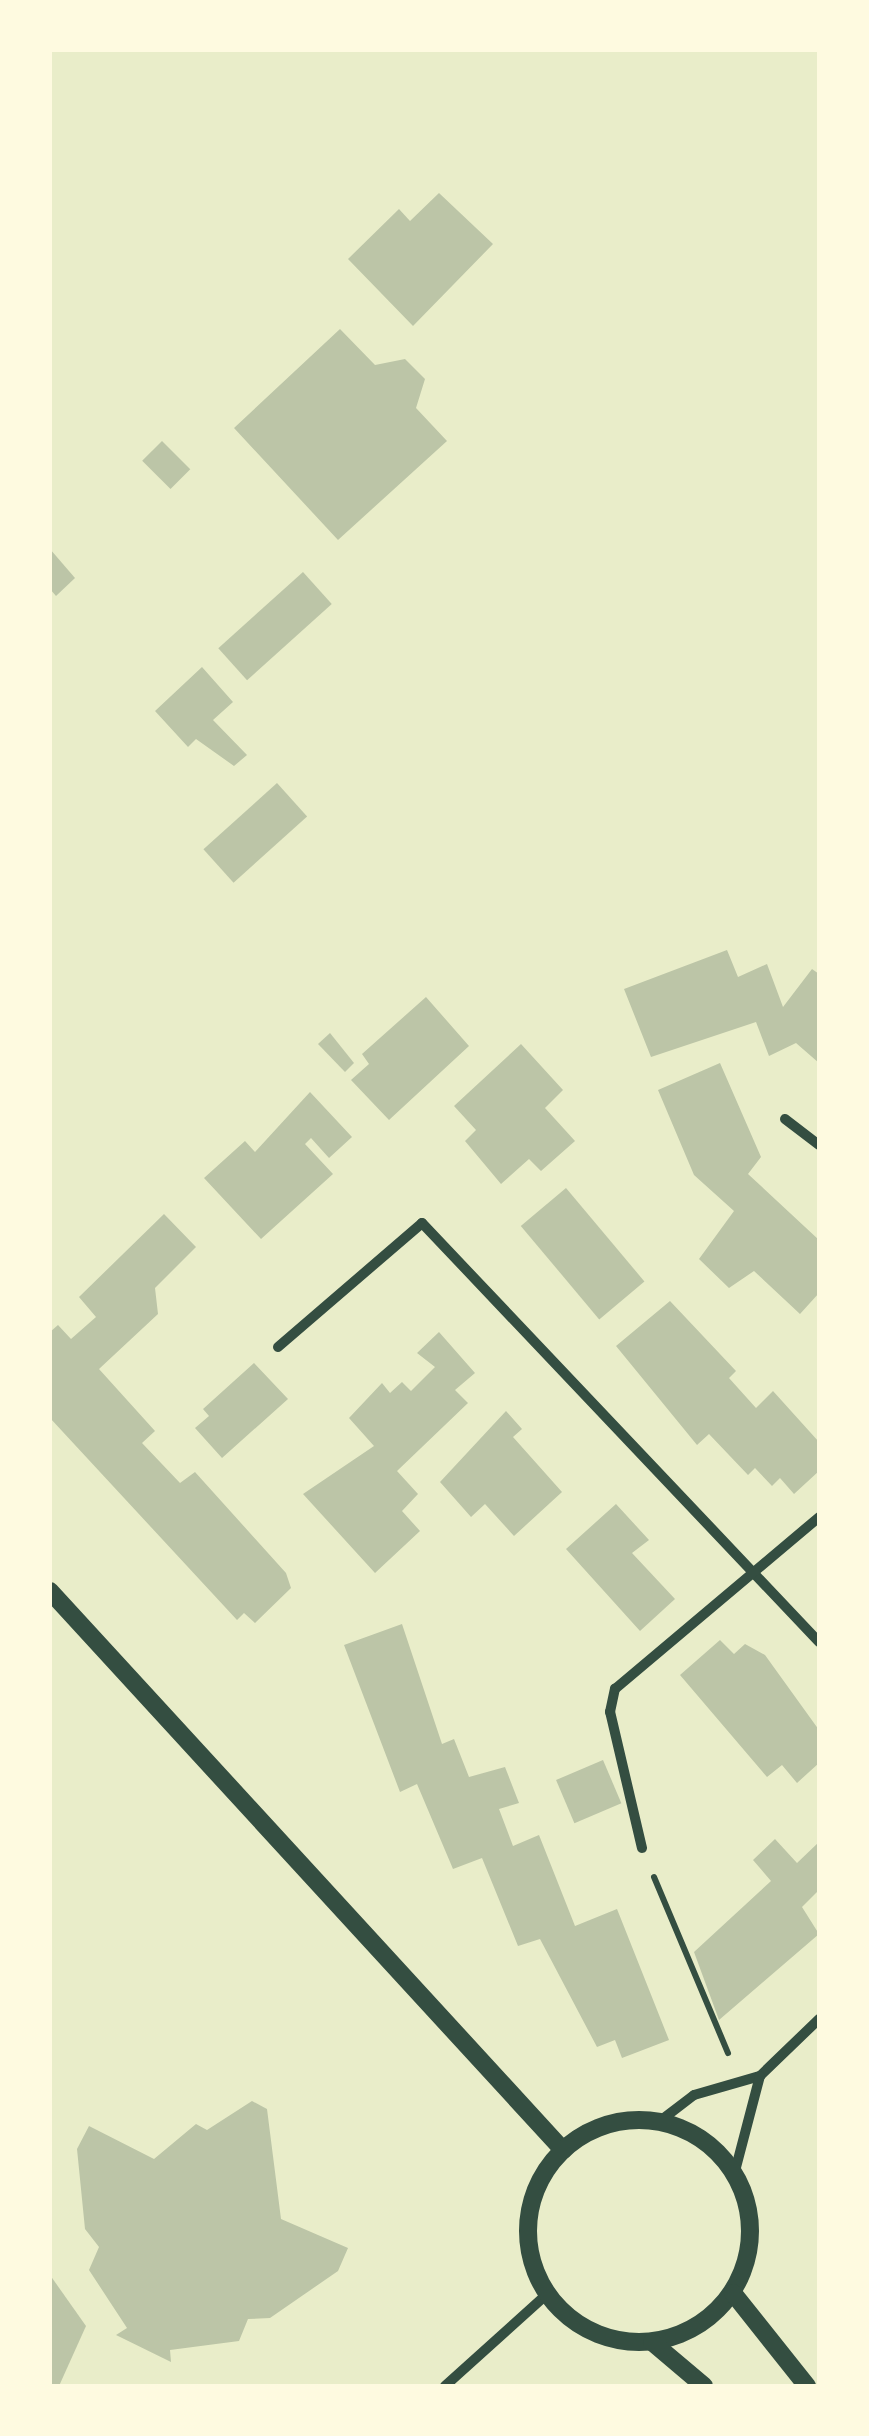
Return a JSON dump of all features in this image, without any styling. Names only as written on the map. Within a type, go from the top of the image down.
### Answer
[{"type":"street","points":[[785,1119],[819,1145]]},
{"type":"street","points":[[278,1348],[422,1223],[819,1642]]},
{"type":"street","points":[[642,1848],[610,1712],[615,1689],[819,1516]]},
{"type":"street","points":[[50,1591],[563,2150]]},
{"type":"street","points":[[660,2122],[694,2095],[760,2076],[819,2019]]},
{"type":"street","points":[[734,2174],[760,2076]]},
{"type":"street","points":[[625,2121],[660,2122],[692,2133],[734,2174],[750,2221],[733,2293],[684,2334],[652,2342],[593,2332],[547,2294],[529,2219],[563,2150],[625,2121]]},
{"type":"street","points":[[733,2293],[807,2386]]},
{"type":"street","points":[[445,2386],[547,2294]]},
{"type":"street","points":[[652,2342],[704,2386]]},
{"type":"path","points":[[642,1848],[722,2048],[760,2076]]},
{"type":"building","points":[[439,193],[493,244],[413,326],[348,259],[399,209],[410,221]]},
{"type":"building","points":[[340,329],[375,365],[405,359],[425,379],[416,408],[447,441],[338,540],[234,428]]},
{"type":"building","points":[[162,441],[190,469],[170,489],[142,461]]},
{"type":"building","points":[[50,549],[75,578],[56,596],[50,589]]},
{"type":"building","points":[[303,572],[332,604],[247,680],[218,648]]},
{"type":"building","points":[[202,667],[233,702],[213,720],[247,755],[234,766],[196,739],[188,747],[155,711]]},
{"type":"building","points":[[277,783],[307,816],[234,883],[203,849]]},
{"type":"building","points":[[727,950],[738,977],[767,964],[783,1007],[812,969],[819,974],[819,1063],[796,1043],[769,1056],[756,1022],[651,1057],[624,989]]},
{"type":"building","points":[[426,997],[469,1046],[389,1120],[351,1080],[369,1064],[362,1054]]},
{"type":"building","points":[[330,1033],[354,1063],[345,1072],[318,1044]]},
{"type":"building","points":[[521,1044],[563,1090],[545,1108],[575,1141],[541,1171],[529,1159],[501,1184],[465,1141],[476,1130],[454,1106]]},
{"type":"building","points":[[720,1063],[761,1157],[748,1174],[819,1240],[819,1293],[800,1314],[754,1271],[729,1288],[699,1259],[734,1211],[694,1175],[658,1090]]},
{"type":"building","points":[[310,1092],[352,1137],[329,1158],[311,1138],[305,1144],[333,1174],[261,1239],[204,1178],[245,1141],[255,1152]]},
{"type":"building","points":[[566,1188],[644,1281],[599,1319],[521,1226]]},
{"type":"building","points":[[164,1214],[196,1247],[155,1288],[158,1314],[99,1369],[155,1431],[142,1443],[180,1483],[195,1472],[286,1573],[291,1588],[255,1623],[244,1613],[237,1620],[50,1418],[50,1332],[58,1325],[71,1339],[96,1317],[79,1297]]},
{"type":"building","points":[[670,1301],[736,1371],[729,1378],[756,1408],[773,1391],[819,1442],[819,1471],[794,1494],[780,1478],[772,1486],[755,1468],[748,1475],[709,1434],[697,1445],[616,1346]]},
{"type":"building","points":[[439,1332],[475,1373],[455,1390],[468,1403],[397,1471],[418,1494],[402,1511],[420,1531],[375,1573],[303,1494],[374,1446],[349,1418],[382,1383],[390,1393],[402,1382],[411,1391],[435,1367],[417,1353]]},
{"type":"building","points":[[254,1363],[288,1399],[222,1458],[195,1428],[209,1416],[203,1409]]},
{"type":"building","points":[[506,1411],[522,1429],[513,1437],[562,1492],[514,1536],[485,1504],[471,1517],[440,1482]]},
{"type":"building","points":[[616,1504],[649,1540],[632,1553],[675,1599],[640,1631],[566,1549]]},
{"type":"building","points":[[402,1624],[442,1744],[454,1739],[469,1777],[505,1767],[519,1803],[499,1809],[513,1846],[539,1835],[575,1926],[617,1909],[669,2040],[622,2058],[615,2040],[597,2047],[540,1939],[518,1946],[482,1858],[453,1869],[417,1784],[400,1792],[344,1645]]},
{"type":"building","points":[[720,1640],[734,1654],[745,1644],[765,1655],[819,1730],[819,1763],[797,1783],[782,1765],[767,1777],[680,1675]]},
{"type":"building","points":[[603,1760],[621,1803],[574,1823],[556,1780]]},
{"type":"building","points":[[775,1839],[797,1863],[819,1842],[819,1890],[802,1907],[819,1934],[719,2020],[694,1952],[771,1881],[753,1860]]},
{"type":"building","points":[[252,2101],[267,2109],[281,2219],[348,2248],[338,2271],[270,2318],[248,2319],[239,2341],[170,2350],[171,2362],[116,2335],[127,2328],[89,2270],[99,2247],[85,2229],[77,2149],[89,2126],[154,2159],[196,2124],[207,2130]]},
{"type":"building","points":[[50,2275],[86,2326],[59,2386],[50,2386]]}]
